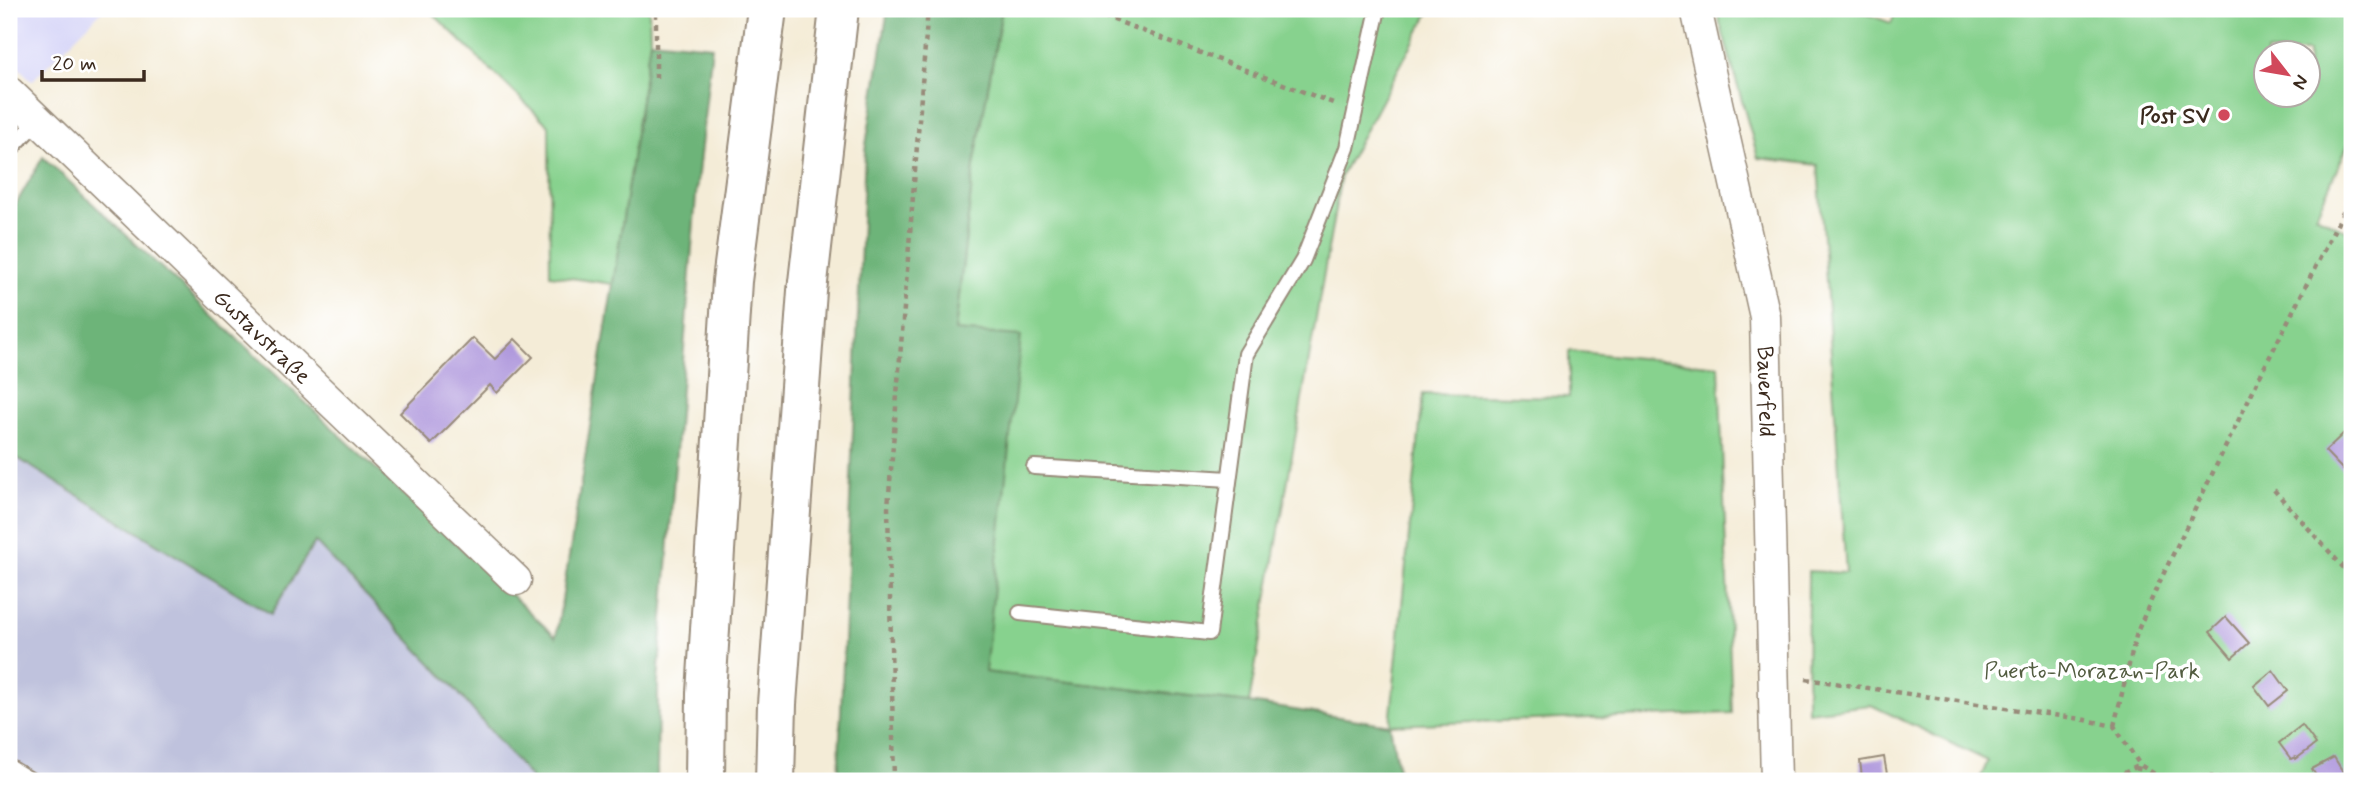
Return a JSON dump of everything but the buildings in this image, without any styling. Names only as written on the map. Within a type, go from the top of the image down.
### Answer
[{"type":"highway","points":[[705,781],[706,693],[732,281],[766,9]]},
{"type":"highway","points":[[775,781],[778,690],[807,291],[839,9]]},
{"type":"street","name":"Bauerfeld","points":[[1696,9],[1765,317],[1776,781]]},
{"type":"street","name":"Gustavstraße","points":[[9,92],[516,580]]},
{"type":"lane","points":[[1020,613],[1209,633],[1246,354],[1303,260],[1347,148],[1378,9]]},
{"type":"lane","points":[[9,151],[38,120]]},
{"type":"lane","points":[[1034,467],[1229,479]]},
{"type":"lane","points":[[9,767],[32,781]]},
{"type":"path","points":[[656,9],[656,78]]},
{"type":"path","points":[[894,781],[888,507],[928,9]]},
{"type":"path","points":[[1085,9],[1355,112]]},
{"type":"path","points":[[2114,726],[2137,632],[2157,587],[2352,195]]},
{"type":"path","points":[[2274,490],[2352,577]]},
{"type":"path","points":[[1774,674],[2114,726],[2140,765],[2158,776],[2218,777],[2238,781]]},
{"type":"path","points":[[2118,781],[2122,774],[2140,765]]},
{"type":"path","points":[[2136,781],[2140,765]]},
{"type":"shaded area","points":[[9,9],[104,9],[32,81],[9,58]]},
{"type":"shaded area","points":[[9,453],[271,613],[315,542],[450,683],[533,781],[9,781]]},
{"type":"green space","points":[[428,9],[649,9],[650,40],[613,284],[550,275],[549,126]]},
{"type":"green space","points":[[888,9],[1002,9],[974,166],[955,331],[1021,336],[985,672],[1249,703],[1390,725],[1400,781],[838,781],[865,151]]},
{"type":"green space","points":[[1002,9],[1431,9],[1341,175],[1249,703],[984,672],[1020,337],[955,332],[974,166]]},
{"type":"green space","name":"Puerto-Morazan-Park","points":[[1716,9],[1853,9],[1891,23],[1897,9],[2352,9],[2352,136],[2316,215],[2352,234],[2352,781],[1979,781],[1988,761],[1871,705],[1807,712],[1808,571],[1846,573],[1818,165],[1758,158]]},
{"type":"green space","points":[[650,40],[712,46],[697,183],[658,682],[657,781],[533,781],[450,683],[315,542],[271,614],[9,453],[9,216],[43,157],[556,637]]},
{"type":"green space","points":[[1569,351],[1719,366],[1732,713],[1390,725],[1423,394],[1569,397]]},
{"type":"place","name":"Post SV","points":[[2224,115]]}]
